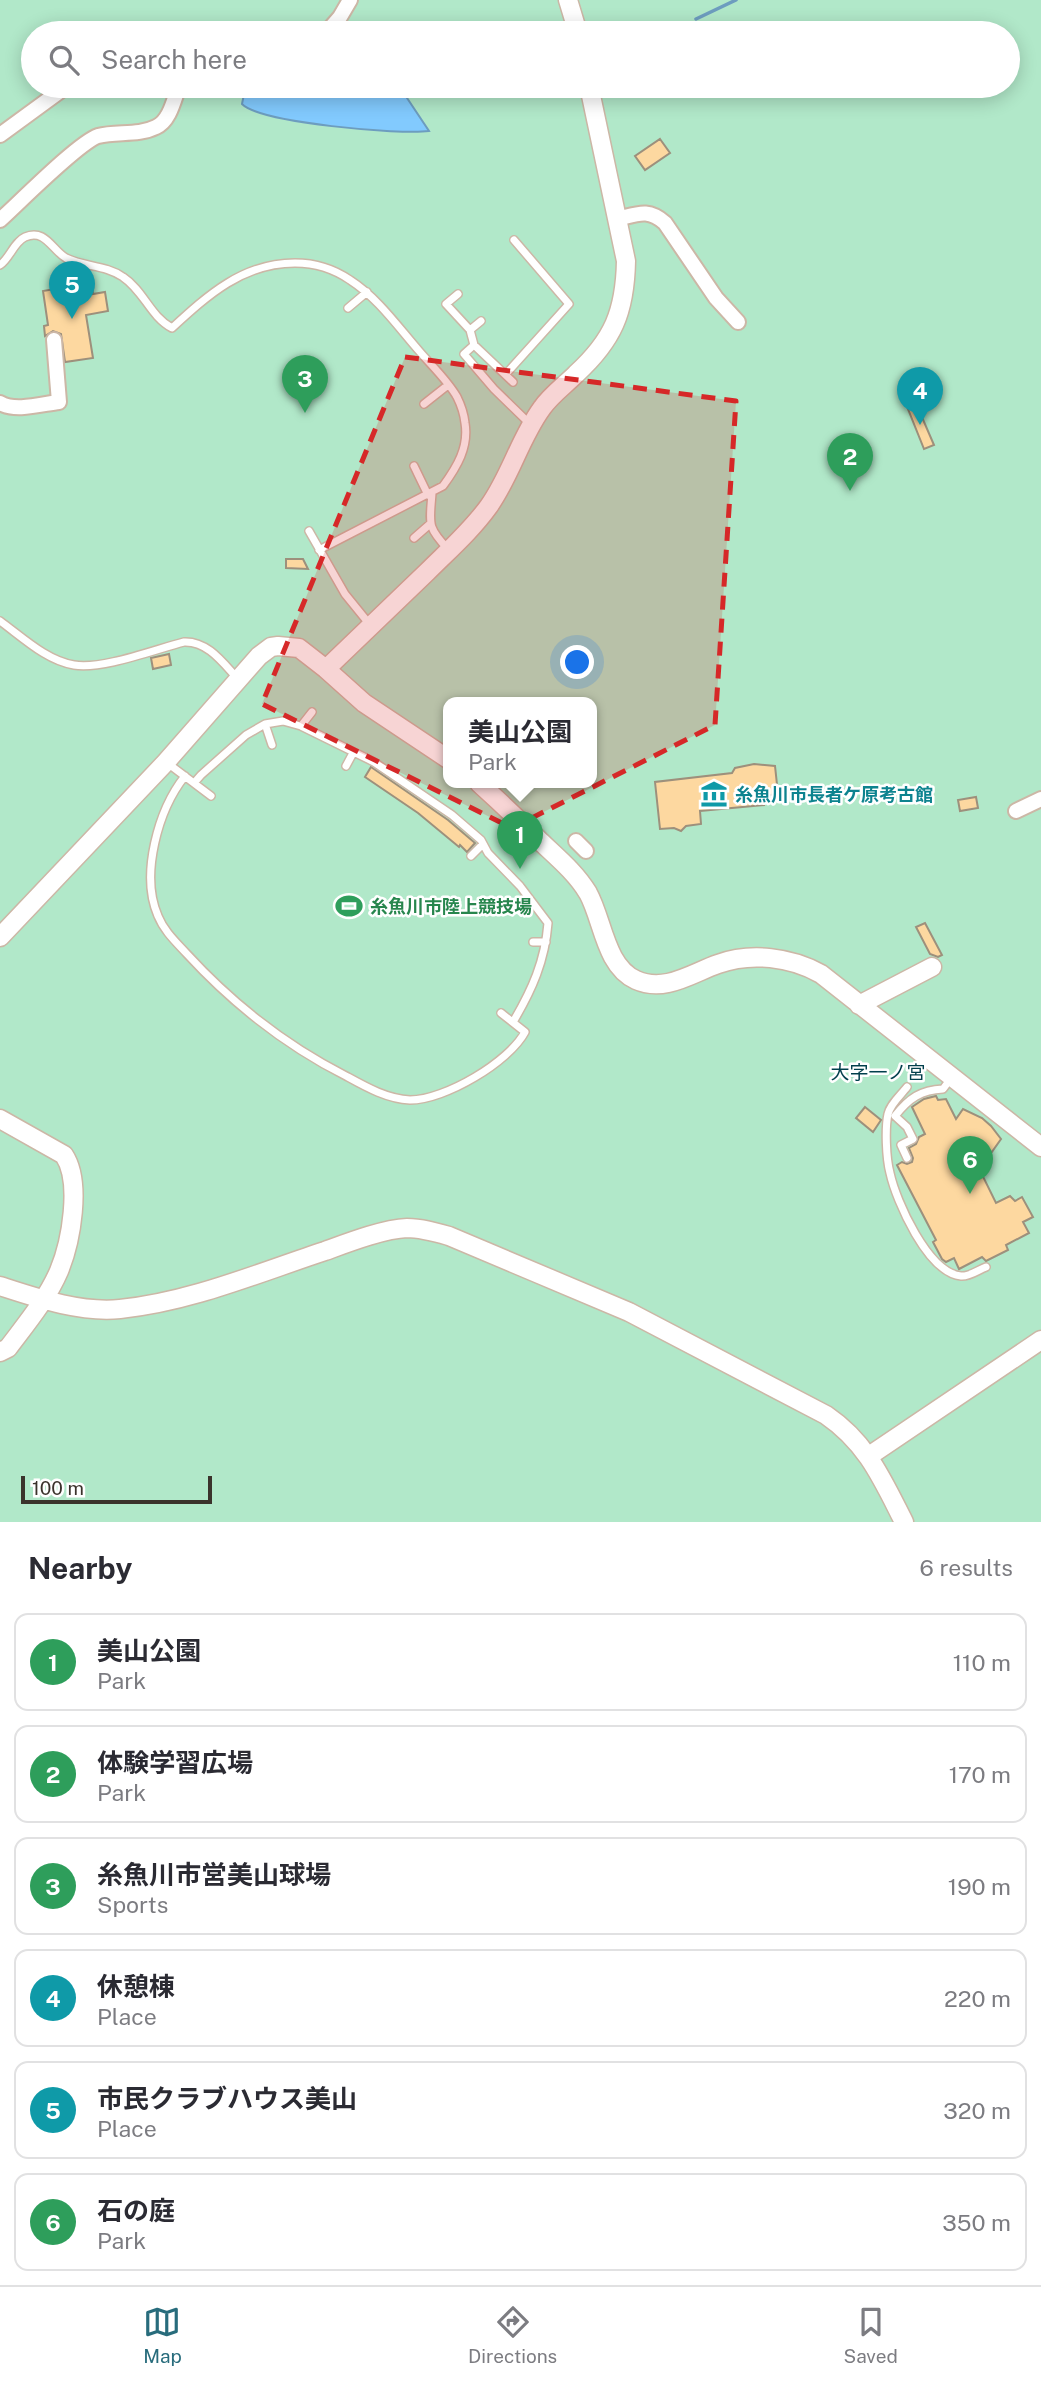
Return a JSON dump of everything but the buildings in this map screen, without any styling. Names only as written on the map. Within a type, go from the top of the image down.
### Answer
[{"type":"street","points":[[336,21],[350,0]]},
{"type":"street","points":[[568,0],[574,21]]},
{"type":"street","points":[[0,135],[51,98]]},
{"type":"street","points":[[0,220],[76,151],[97,136],[131,134],[158,127],[170,112],[175,98]]},
{"type":"street","points":[[327,668],[467,533],[508,474],[530,425],[544,405],[596,356],[612,330],[621,309],[626,261],[592,98]]},
{"type":"street","points":[[617,219],[655,214],[665,223],[716,298],[738,322]]},
{"type":"street","points":[[0,403],[16,407],[59,402],[54,340]]},
{"type":"street","points":[[0,937],[166,762],[265,651],[278,646],[299,648],[327,668],[364,704],[443,756]]},
{"type":"street","points":[[484,788],[572,871],[588,894],[616,962],[637,981],[678,981],[735,959],[788,960],[808,967],[821,974],[1041,1147]]},
{"type":"street","points":[[1016,811],[1041,799]]},
{"type":"street","points":[[859,1004],[932,967]]},
{"type":"street","points":[[0,1119],[64,1155],[70,1165],[74,1189],[69,1232],[59,1270],[43,1300],[8,1348],[0,1352]]},
{"type":"street","points":[[0,1286],[43,1300],[118,1310],[186,1296],[357,1240],[404,1228],[423,1229],[449,1236],[512,1261],[629,1312],[826,1415],[844,1427],[869,1456],[904,1522]]},
{"type":"street","points":[[869,1456],[1041,1340]]},
{"type":"lane","points":[[0,265],[26,237],[44,237],[64,257],[110,270],[123,277],[135,288],[153,314],[172,328],[226,283],[253,270],[269,266],[297,263],[327,268],[348,278],[367,292],[456,397],[463,415],[464,446],[453,472],[443,486],[320,551]]},
{"type":"lane","points":[[506,374],[569,304],[514,240]]},
{"type":"lane","points":[[348,308],[367,292]]},
{"type":"lane","points":[[458,294],[446,304],[470,330],[474,345],[513,382]]},
{"type":"lane","points":[[470,330],[481,321]]},
{"type":"lane","points":[[474,345],[464,354],[530,425]]},
{"type":"lane","points":[[424,404],[448,385]]},
{"type":"lane","points":[[414,466],[430,494],[430,524],[433,533],[449,550]]},
{"type":"lane","points":[[414,538],[430,524]]},
{"type":"lane","points":[[309,531],[345,594],[371,626]]},
{"type":"lane","points":[[0,621],[41,650],[73,665],[103,663],[184,642],[197,642],[238,679]]},
{"type":"lane","points":[[301,726],[313,712]]},
{"type":"lane","points":[[194,783],[246,735],[265,724],[283,721],[301,726],[374,762],[427,796],[483,844],[548,923],[539,971],[513,1022]]},
{"type":"lane","points":[[265,724],[272,745]]},
{"type":"lane","points":[[346,766],[353,753]]},
{"type":"lane","points":[[166,762],[211,796]]},
{"type":"lane","points":[[185,776],[170,802],[153,850],[150,880],[154,903],[165,929],[235,1003],[322,1064],[371,1089],[391,1097],[412,1100],[448,1091],[485,1071],[521,1040],[525,1032],[501,1013]]},
{"type":"lane","points":[[471,856],[483,844]]},
{"type":"lane","points":[[533,942],[546,942]]},
{"type":"lane","points":[[907,1158],[901,1145],[913,1139],[907,1127],[895,1116],[916,1094],[943,1089],[953,1077]]},
{"type":"lane","points":[[907,1087],[888,1110],[886,1128],[890,1172],[913,1232],[926,1252],[954,1274],[964,1276],[986,1267]]},
{"type":"highlighted area","points":[[405,357],[736,401],[715,725],[512,828],[262,704]]},
{"type":"green space","points":[[0,0],[1041,0],[1041,1522],[0,1522]]},
{"type":"water","points":[[243,98],[407,98],[429,131],[362,129],[302,122],[254,111],[242,104]]},
{"type":"waterway","points":[[696,19],[736,0]]},
{"type":"place","name":"市民クラブハウス美山","points":[[72,319]]},
{"type":"place","name":"糸魚川市営美山球場","points":[[305,413]]},
{"type":"place","name":"休憩棟","points":[[920,425]]},
{"type":"place","name":"体験学習広場","points":[[850,491]]},
{"type":"place","name":"糸魚川市長者ケ原考古館","points":[[714,794]]},
{"type":"place","name":"美山公園","points":[[520,869]]},
{"type":"place","name":"糸魚川市陸上競技場","points":[[349,906]]},
{"type":"place","name":"石の庭","points":[[970,1194]]},
{"type":"district","name":"大字一ノ宮","points":[[878,1072]]}]
